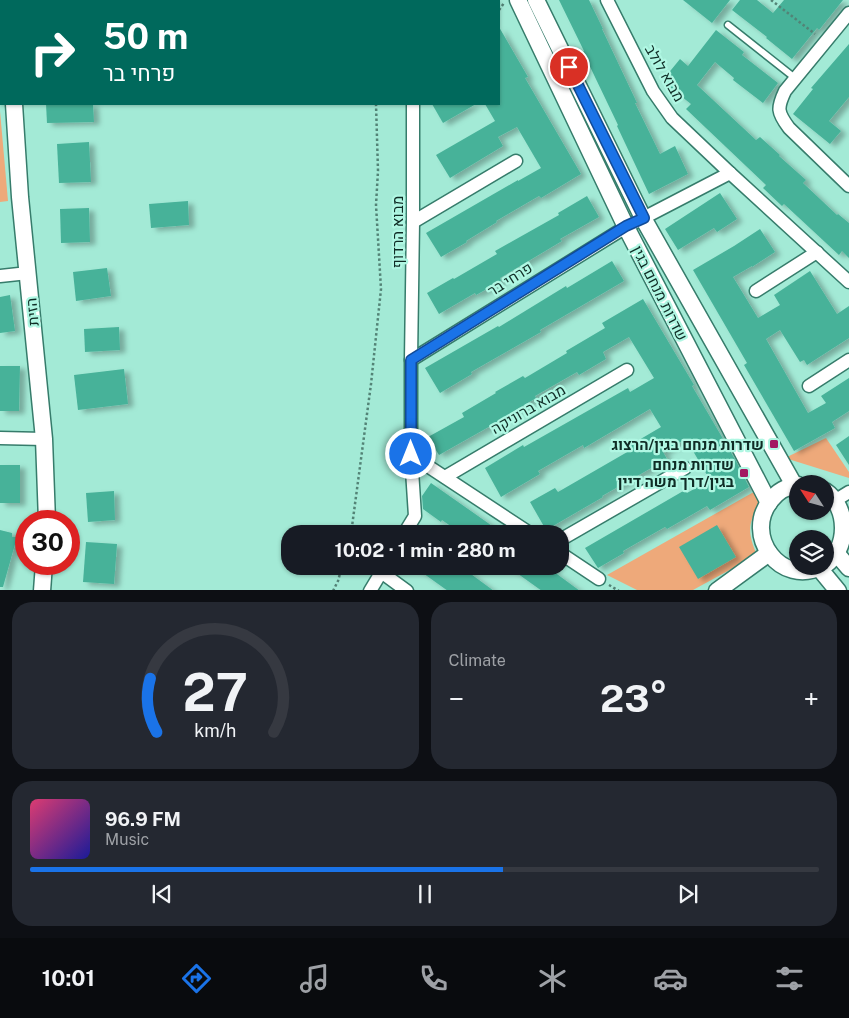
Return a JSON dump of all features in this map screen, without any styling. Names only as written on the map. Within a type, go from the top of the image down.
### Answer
[{"type":"street","name":"שדרות מנחם בגין","points":[[518,0],[626,226],[769,503]]},
{"type":"street","name":"שדרות מנחם בגין","points":[[536,0],[644,218],[790,475]]},
{"type":"street","name":"מבוא לולב","points":[[607,0],[653,91],[672,118],[849,282]]},
{"type":"street","points":[[849,13],[785,91],[779,105],[782,118],[788,128],[849,186]]},
{"type":"street","name":"הזית","points":[[14,105],[20,197],[44,439],[47,510]]},
{"type":"street","name":"מבוא הרדוף","points":[[410,525],[415,516],[411,454],[413,105]]},
{"type":"street","points":[[413,222],[516,161]]},
{"type":"street","name":"פרחי בר","points":[[411,360],[626,226],[730,172]]},
{"type":"street","points":[[756,291],[817,252]]},
{"type":"street","points":[[0,276],[28,273]]},
{"type":"street","points":[[808,386],[849,360]]},
{"type":"street","name":"מבוא ברוניקה","points":[[445,476],[627,370]]},
{"type":"street","points":[[0,438],[44,439]]},
{"type":"street","points":[[411,454],[518,525]]},
{"type":"street","points":[[569,535],[685,468]]},
{"type":"street","points":[[789,488],[783,490],[769,503],[762,517],[760,529],[762,540],[769,553],[784,567],[789,568]]},
{"type":"street","points":[[834,553],[844,541],[846,526],[844,512],[837,494]]},
{"type":"street","points":[[717,590],[769,553]]},
{"type":"street","points":[[569,559],[599,579]]},
{"type":"street","points":[[834,565],[849,568]]},
{"type":"street","points":[[42,590],[43,575]]},
{"type":"street","points":[[370,590],[379,575]]},
{"type":"street","points":[[390,575],[407,590]]},
{"type":"street","points":[[831,575],[838,590]]},
{"type":"lane","points":[[728,25],[795,78]]},
{"type":"path","points":[[770,0],[825,42]]},
{"type":"path","points":[[353,525],[372,384],[381,289],[376,204],[378,171],[376,105]]},
{"type":"path","points":[[333,590],[340,575]]},
{"type":"shaded area","points":[[0,111],[8,201],[0,202]]},
{"type":"shaded area","points":[[826,438],[849,472],[849,478],[785,458]]},
{"type":"shaded area","points":[[759,489],[765,498],[750,525],[751,539],[757,555],[693,590],[637,590],[607,575]]},
{"type":"building","points":[[559,0],[589,0],[660,154],[675,146],[688,174],[649,194]]},
{"type":"building","points":[[683,0],[730,0],[712,23]]},
{"type":"building","points":[[740,0],[757,0],[773,13],[784,0],[843,0],[792,59],[732,10]]},
{"type":"building","points":[[500,29],[528,77],[525,78],[581,174],[541,198],[539,196],[496,221],[467,242],[441,257],[426,233],[541,168],[517,127],[498,137],[503,146],[450,178],[436,155],[495,121],[486,105],[500,105]]},
{"type":"building","points":[[716,30],[744,52],[742,55],[778,83],[763,103],[733,80],[734,78],[715,62],[697,85],[756,140],[760,137],[780,155],[806,180],[803,183],[837,215],[849,223],[849,258],[842,251],[839,255],[784,204],[782,206],[763,188],[766,185],[686,109],[691,104],[662,81],[680,59],[688,66]]},
{"type":"building","points":[[849,44],[849,97],[829,121],[841,131],[830,144],[793,114],[813,89],[811,88]]},
{"type":"building","points":[[46,105],[93,105],[94,122],[47,123]]},
{"type":"building","points":[[433,105],[474,105],[443,123]]},
{"type":"building","points":[[89,142],[91,182],[59,183],[57,144]]},
{"type":"building","points":[[720,193],[737,219],[717,232],[714,228],[678,250],[665,229]]},
{"type":"building","points":[[587,196],[599,217],[560,239],[562,241],[500,278],[501,281],[476,295],[475,293],[439,314],[427,293],[497,254],[495,251],[559,215],[558,213]]},
{"type":"building","points":[[188,201],[189,225],[151,228],[149,204]]},
{"type":"building","points":[[89,208],[90,242],[61,243],[60,209]]},
{"type":"building","points":[[760,229],[775,252],[733,277],[758,318],[780,305],[774,295],[810,271],[837,314],[849,306],[849,338],[807,365],[804,360],[800,362],[780,330],[766,339],[808,413],[826,403],[821,396],[849,378],[849,411],[832,422],[835,428],[794,451],[744,365],[747,363],[693,270]]},
{"type":"building","points":[[612,261],[624,281],[471,372],[472,374],[440,393],[425,368]]},
{"type":"building","points":[[107,268],[111,296],[76,301],[73,272]]},
{"type":"building","points":[[10,295],[15,331],[0,333],[0,297]]},
{"type":"building","points":[[643,299],[694,385],[692,386],[749,487],[710,510],[707,506],[667,529],[665,527],[598,568],[585,548],[685,490],[687,493],[710,480],[686,439],[663,452],[667,459],[555,525],[543,525],[530,502],[555,488],[558,492],[629,451],[627,447],[661,427],[650,409],[584,448],[583,445],[538,471],[540,474],[501,497],[485,468],[523,445],[524,447],[628,388],[630,392],[654,378],[629,337],[603,352],[606,359],[579,375],[577,372],[535,396],[536,398],[501,420],[439,455],[428,437],[464,417],[462,413],[495,392],[523,376],[525,378],[567,353],[566,351],[605,328],[602,323]]},
{"type":"building","points":[[119,327],[120,350],[85,352],[84,329]]},
{"type":"building","points":[[0,366],[20,366],[19,411],[0,411]]},
{"type":"building","points":[[124,369],[128,404],[78,410],[74,375]]},
{"type":"building","points":[[849,436],[849,465],[836,445]]},
{"type":"building","points":[[0,465],[20,465],[20,503],[0,503]]},
{"type":"building","points":[[431,483],[491,525],[449,525],[442,520],[441,522],[423,509],[422,496]]},
{"type":"building","points":[[114,491],[115,520],[88,522],[86,493]]},
{"type":"building","points":[[717,525],[736,557],[698,579],[679,547]]},
{"type":"building","points":[[0,530],[12,533],[12,537],[15,537],[15,544],[3,587],[0,587]]},
{"type":"building","points":[[86,542],[117,544],[114,584],[83,582]]},
{"type":"building","points":[[426,575],[472,575],[493,590],[447,590]]},
{"type":"building","points":[[520,575],[558,575],[579,590],[541,590]]},
{"type":"place","name":"שדרות מנחם בגין/הרצוג","points":[[774,444]]},
{"type":"place","name":"שדרות מנחם בגין/דרך משה דיין","points":[[744,473]]},
{"type":"route","points":[[411,454],[411,360],[626,226],[644,218],[569,67]]}]
